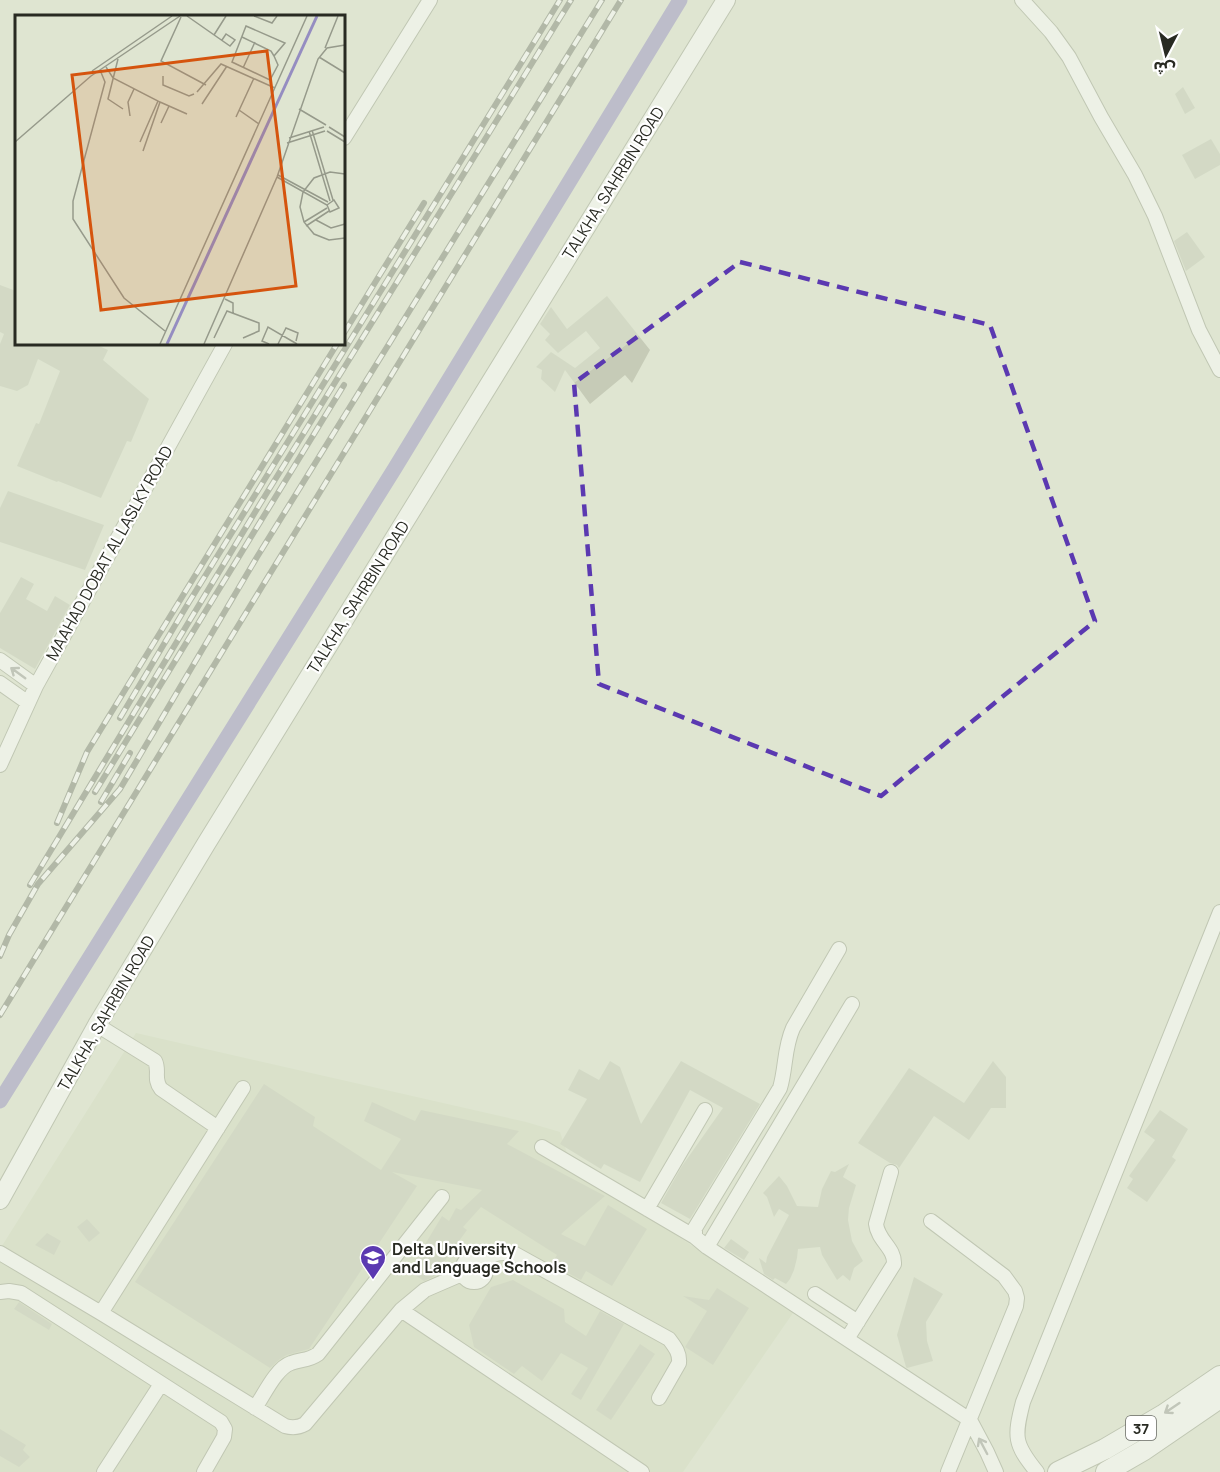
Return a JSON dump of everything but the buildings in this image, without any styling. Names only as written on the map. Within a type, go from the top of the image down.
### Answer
[{"type":"highway","name":"37","points":[[1058,1472],[1114,1444],[1220,1376]]},
{"type":"highway","name":"37","points":[[1106,1472],[1153,1444],[1220,1398]]},
{"type":"main road","name":"TALKHA, SAHRBIN ROAD","points":[[0,1200],[97,1025],[206,844],[726,0]]},
{"type":"street","points":[[345,136],[430,0]]},
{"type":"street","points":[[1022,0],[1051,32],[1069,57],[1135,175],[1155,216],[1199,330],[1220,370]]},
{"type":"street","name":"MAAHAD DOBAT AL LASLKY ROAD","points":[[0,765],[27,702],[224,345]]},
{"type":"street","points":[[0,660],[36,686]]},
{"type":"street","points":[[0,683],[27,702]]},
{"type":"street","points":[[1037,1472],[1018,1444],[1017,1427],[1023,1402],[1220,912]]},
{"type":"street","points":[[695,1237],[695,1228],[780,1088],[788,1039],[840,949]]},
{"type":"street","points":[[707,1247],[852,1004]]},
{"type":"street","points":[[97,1025],[155,1061],[157,1082],[162,1089],[218,1128]]},
{"type":"street","points":[[101,1313],[243,1088]]},
{"type":"street","points":[[647,1209],[705,1110]]},
{"type":"street","points":[[542,1147],[695,1237],[970,1420],[996,1472]]},
{"type":"street","points":[[847,1339],[894,1264],[893,1253],[880,1237],[876,1224],[891,1172]]},
{"type":"street","points":[[255,1408],[283,1367],[310,1359],[318,1354],[442,1197]]},
{"type":"street","points":[[931,1221],[1004,1276],[1015,1291],[1017,1298],[1016,1306],[948,1472]]},
{"type":"street","points":[[0,1253],[285,1426],[295,1428],[305,1424],[401,1310],[425,1290],[462,1274],[462,1265],[468,1258],[476,1257],[484,1262],[496,1253],[515,1254],[669,1339],[677,1348],[679,1363],[659,1398]]},
{"type":"street","points":[[0,1292],[21,1293],[221,1422],[225,1429],[224,1437],[204,1472]]},
{"type":"street","points":[[815,1294],[858,1322]]},
{"type":"street","points":[[401,1310],[642,1472]]},
{"type":"street","points":[[104,1472],[161,1384]]},
{"type":"highlighted area","points":[[740,262],[990,325],[1095,621],[881,796],[599,684],[574,383]]},
{"type":"shaded area","name":"Delta University and Language Schools","points":[[136,1033],[526,1122],[560,1132],[571,1165],[793,1313],[683,1472],[0,1472],[0,1249]]},
{"type":"waterway","points":[[0,1101],[395,468],[680,0]]},
{"type":"railway","points":[[120,718],[560,0]]},
{"type":"railway","points":[[30,885],[260,504],[571,0]]},
{"type":"railway","points":[[0,956],[9,935],[38,884],[120,789],[257,557],[602,0]]},
{"type":"railway","points":[[0,1015],[621,0]]},
{"type":"railway","points":[[345,331],[424,203]]},
{"type":"railway","points":[[57,823],[87,752],[336,345]]},
{"type":"railway","points":[[95,792],[344,385]]},
{"type":"railway","points":[[101,802],[130,753]]},
{"type":"place","name":"Delta University and Language Schools","points":[[373,1281]]}]
